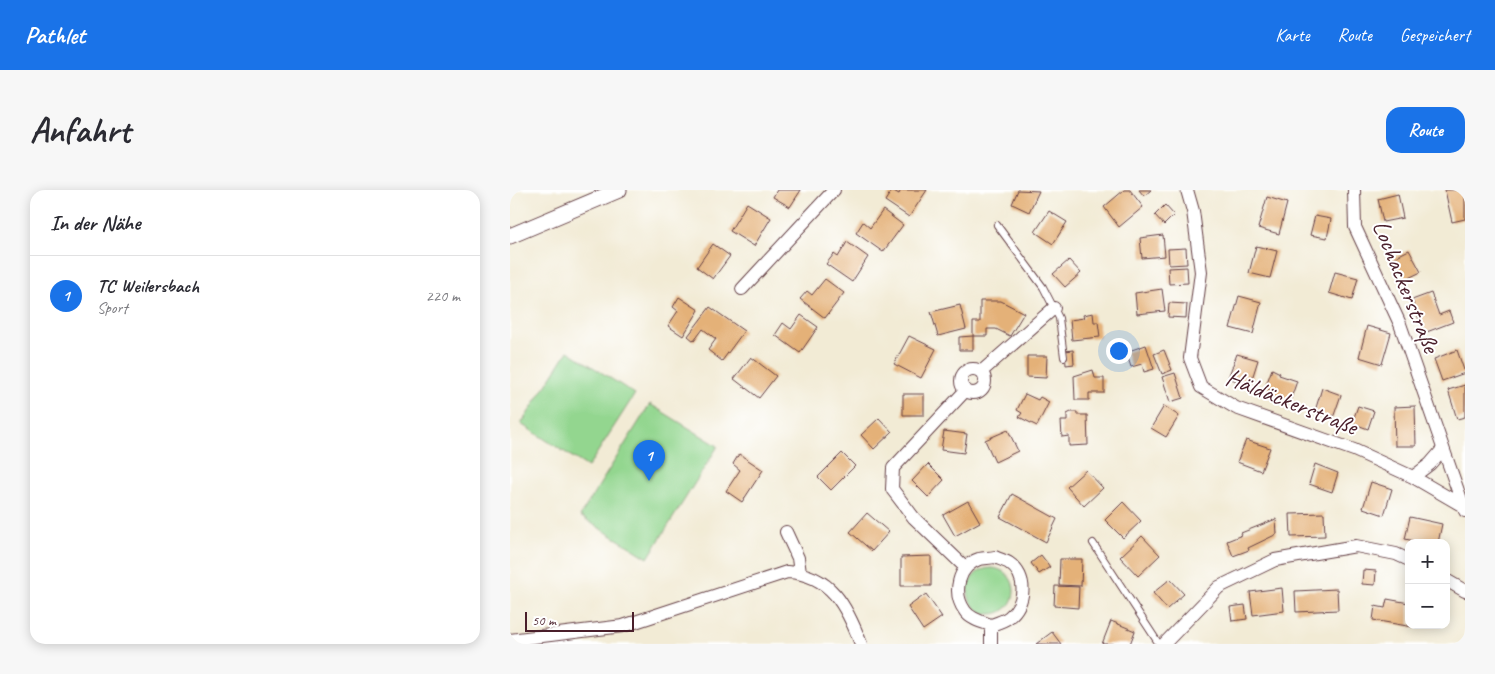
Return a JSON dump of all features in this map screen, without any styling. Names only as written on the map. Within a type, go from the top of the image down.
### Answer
[{"type":"street","points":[[742,289],[834,190]]},
{"type":"street","name":"Häldäckerstraße","points":[[1187,190],[1193,210],[1200,272],[1190,358],[1201,387],[1236,408],[1354,450],[1413,477],[1464,509]]},
{"type":"street","name":"Lochackerstraße","points":[[1354,190],[1355,227],[1400,324],[1464,509]]},
{"type":"street","points":[[510,236],[615,192]]},
{"type":"street","points":[[966,568],[914,518],[892,489],[893,468],[966,390],[973,393],[982,388],[985,382],[981,372],[1054,308]]},
{"type":"street","points":[[1413,477],[1430,464],[1443,449]]},
{"type":"street","points":[[786,532],[798,558],[800,572]]},
{"type":"street","points":[[1164,644],[1220,587],[1275,560],[1356,546],[1396,554],[1405,558]]},
{"type":"street","points":[[995,558],[1010,563],[1020,575],[1023,591],[1019,606],[1009,618],[991,625],[978,621],[965,612],[958,598],[958,582],[966,568],[979,559],[995,558]]},
{"type":"street","points":[[510,640],[623,626],[787,572],[800,572],[827,586],[841,601],[853,622],[861,644]]},
{"type":"street","points":[[1450,582],[1465,591]]},
{"type":"street","points":[[991,625],[991,644]]},
{"type":"lane","points":[[997,225],[1043,287],[1054,308],[1059,318],[1064,357]]},
{"type":"lane","points":[[1093,543],[1159,644]]},
{"type":"green space","points":[[568,351],[635,394],[588,467],[521,424]]},
{"type":"green space","points":[[650,404],[718,446],[648,558],[580,516]]},
{"type":"green space","points":[[991,568],[1004,572],[1010,578],[1014,591],[1010,604],[1004,610],[991,614],[978,610],[972,604],[968,591],[972,578],[978,572]]},
{"type":"building","points":[[777,190],[801,190],[790,207],[773,197]]},
{"type":"building","points":[[892,190],[899,194],[901,190],[927,190],[909,217],[885,201]]},
{"type":"building","points":[[1018,190],[1039,191],[1029,212],[1012,204]]},
{"type":"building","points":[[1124,190],[1130,190],[1143,207],[1119,227],[1104,207]]},
{"type":"building","points":[[1139,190],[1151,190],[1144,196]]},
{"type":"building","points":[[1445,190],[1465,190],[1465,219],[1452,222]]},
{"type":"building","points":[[1398,194],[1403,218],[1383,222],[1378,199]]},
{"type":"building","points":[[1267,197],[1287,203],[1279,234],[1258,228]]},
{"type":"building","points":[[747,203],[771,218],[754,246],[730,231]]},
{"type":"building","points":[[1165,205],[1174,215],[1164,225],[1155,215]]},
{"type":"building","points":[[883,210],[903,225],[883,252],[856,233],[863,222],[870,228]]},
{"type":"building","points":[[1049,211],[1067,222],[1053,244],[1035,232]]},
{"type":"building","points":[[1315,216],[1331,219],[1327,238],[1310,235]]},
{"type":"building","points":[[1163,235],[1165,256],[1142,258],[1140,238]]},
{"type":"building","points":[[847,242],[868,257],[852,282],[826,264],[834,254],[838,257]]},
{"type":"building","points":[[713,244],[730,256],[713,279],[697,267]]},
{"type":"building","points":[[1256,246],[1277,251],[1270,278],[1249,273]]},
{"type":"building","points":[[1186,248],[1187,264],[1169,265],[1168,249]]},
{"type":"building","points":[[1409,250],[1421,272],[1402,281],[1391,259]]},
{"type":"building","points":[[1069,260],[1081,273],[1065,287],[1053,274]]},
{"type":"building","points":[[1187,267],[1188,283],[1169,284],[1168,268]]},
{"type":"building","points":[[1335,272],[1358,278],[1352,300],[1329,293]]},
{"type":"building","points":[[825,279],[844,293],[825,318],[800,299],[807,291],[812,295]]},
{"type":"building","points":[[1162,289],[1165,311],[1137,314],[1135,293]]},
{"type":"building","points":[[1431,293],[1439,315],[1449,311],[1453,322],[1424,333],[1412,300]]},
{"type":"building","points":[[1239,296],[1261,302],[1253,334],[1230,328]]},
{"type":"building","points":[[679,297],[699,310],[683,336],[668,326],[678,311],[673,307]]},
{"type":"building","points":[[980,301],[1001,301],[1024,313],[1010,336],[996,329],[987,329],[987,336],[973,336],[973,322],[980,322]]},
{"type":"building","points":[[1169,303],[1187,304],[1186,318],[1168,317]]},
{"type":"building","points":[[960,305],[966,329],[938,336],[931,312]]},
{"type":"building","points":[[710,307],[744,331],[722,361],[708,350],[716,339],[703,329],[694,341],[688,336]]},
{"type":"building","points":[[1093,313],[1094,322],[1098,322],[1100,337],[1072,340],[1070,320],[1084,318],[1083,315]]},
{"type":"building","points":[[801,315],[818,327],[800,353],[775,335],[783,323],[791,329]]},
{"type":"building","points":[[1367,326],[1391,333],[1382,364],[1359,357]]},
{"type":"building","points":[[909,336],[936,349],[921,378],[894,364]]},
{"type":"building","points":[[973,336],[973,350],[959,350],[959,337]]},
{"type":"building","points":[[1146,345],[1154,369],[1144,372],[1142,364],[1131,367],[1126,352]]},
{"type":"building","points":[[1073,350],[1074,364],[1066,365],[1065,351]]},
{"type":"building","points":[[1164,350],[1172,370],[1162,374],[1154,354]]},
{"type":"building","points":[[1457,350],[1465,373],[1442,381],[1434,359]]},
{"type":"building","points":[[1237,354],[1258,360],[1250,385],[1228,378]]},
{"type":"building","points":[[1027,356],[1047,356],[1046,378],[1027,377]]},
{"type":"building","points":[[751,357],[776,376],[759,398],[734,379]]},
{"type":"building","points":[[1272,369],[1280,373],[1279,375],[1297,381],[1289,404],[1268,396],[1271,390],[1265,388]]},
{"type":"building","points":[[1093,370],[1095,378],[1104,378],[1104,393],[1089,393],[1089,400],[1075,400],[1074,376]]},
{"type":"building","points":[[1175,373],[1183,398],[1170,402],[1162,377]]},
{"type":"building","points":[[1465,385],[1465,417],[1457,419],[1448,390]]},
{"type":"building","points":[[1322,388],[1341,395],[1333,418],[1315,411]]},
{"type":"building","points":[[903,394],[924,394],[924,415],[903,415]]},
{"type":"building","points":[[1025,394],[1038,400],[1040,397],[1049,402],[1037,426],[1019,417],[1022,413],[1017,410]]},
{"type":"building","points":[[1164,406],[1179,416],[1166,437],[1151,428]]},
{"type":"building","points":[[1358,406],[1374,411],[1368,429],[1352,423]]},
{"type":"building","points":[[1415,406],[1416,446],[1395,446],[1394,407]]},
{"type":"building","points":[[1077,412],[1077,415],[1087,415],[1088,445],[1069,446],[1069,436],[1062,437],[1061,421],[1067,421],[1067,414]]},
{"type":"building","points":[[879,418],[892,432],[874,449],[861,435]]},
{"type":"building","points":[[1008,430],[1018,451],[995,462],[985,440]]},
{"type":"building","points":[[944,431],[967,434],[964,453],[941,450]]},
{"type":"building","points":[[1246,440],[1270,448],[1261,471],[1237,462]]},
{"type":"building","points":[[842,453],[855,466],[831,490],[818,477]]},
{"type":"building","points":[[739,454],[763,470],[742,502],[726,491],[740,470],[733,464]]},
{"type":"building","points":[[928,464],[944,480],[928,497],[912,481]]},
{"type":"building","points":[[1315,464],[1338,473],[1332,492],[1309,484]]},
{"type":"building","points":[[1086,470],[1103,488],[1084,506],[1067,487]]},
{"type":"building","points":[[1371,482],[1392,489],[1384,515],[1363,508]]},
{"type":"building","points":[[1012,494],[1057,519],[1046,542],[1000,517]]},
{"type":"building","points":[[968,501],[980,522],[955,536],[943,515]]},
{"type":"building","points":[[1123,502],[1141,521],[1123,538],[1105,520]]},
{"type":"building","points":[[867,513],[889,532],[872,551],[850,532]]},
{"type":"building","points":[[1324,513],[1325,536],[1291,537],[1290,514]]},
{"type":"building","points":[[1410,517],[1442,524],[1439,539],[1405,539]]},
{"type":"building","points":[[1276,519],[1277,534],[1248,548],[1249,550],[1233,556],[1227,541],[1242,535],[1241,533]]},
{"type":"building","points":[[1142,536],[1160,555],[1138,576],[1120,557]]},
{"type":"building","points":[[1041,555],[1050,567],[1039,574],[1031,563]]},
{"type":"building","points":[[931,556],[931,586],[901,586],[901,557]]},
{"type":"building","points":[[1060,559],[1082,559],[1081,586],[1059,585]]},
{"type":"building","points":[[1363,570],[1376,571],[1375,585],[1362,584]]},
{"type":"building","points":[[1170,579],[1184,594],[1167,609],[1153,593]]},
{"type":"building","points":[[1055,586],[1079,587],[1078,608],[1054,606]]},
{"type":"building","points":[[1282,588],[1284,611],[1253,615],[1250,592]]},
{"type":"building","points":[[1337,589],[1338,610],[1296,612],[1295,591]]},
{"type":"building","points":[[926,594],[942,617],[923,630],[908,607]]},
{"type":"building","points":[[1387,599],[1405,602],[1405,626],[1373,620],[1375,606],[1385,608]]},
{"type":"building","points":[[1245,605],[1247,619],[1232,621],[1230,607]]},
{"type":"building","points":[[1111,621],[1135,631],[1130,644],[1102,644]]},
{"type":"building","points":[[1052,632],[1061,644],[1036,644]]},
{"type":"place","name":"TC Weilersbach","points":[[649,481]]}]
